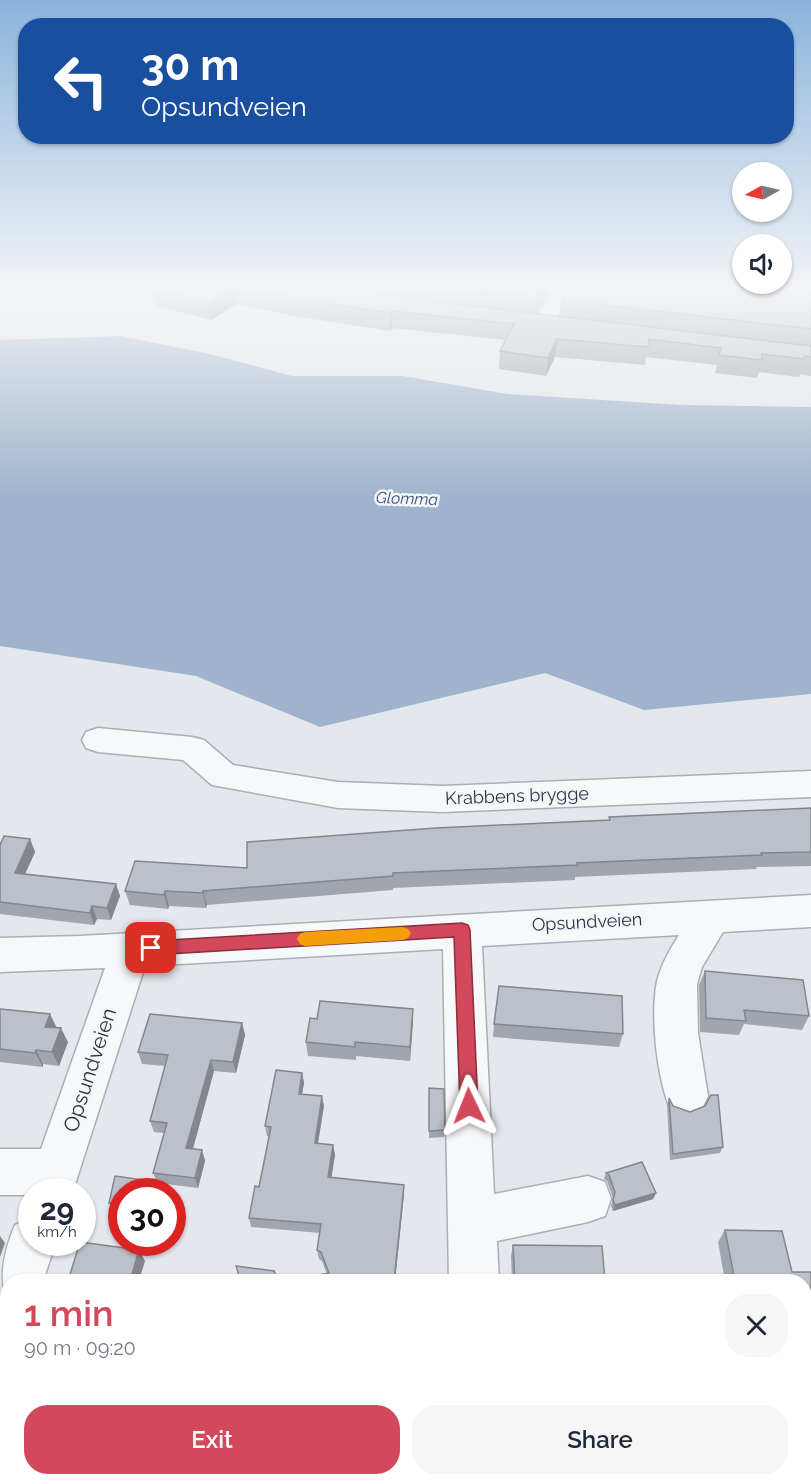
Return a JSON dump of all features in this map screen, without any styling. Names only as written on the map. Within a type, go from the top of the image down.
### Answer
[{"type":"street","name":"Krabbens brygge","points":[[98,740],[192,749],[224,776],[338,795],[443,800],[811,784]]},
{"type":"street","name":"Opsundveien","points":[[0,955],[131,950],[811,911]]},
{"type":"street","points":[[686,1096],[680,1054],[677,986],[685,960],[713,915]]},
{"type":"street","points":[[462,930],[474,1274]]},
{"type":"street","name":"Opsundveien","points":[[54,1178],[131,950]]},
{"type":"street","points":[[0,1172],[32,1178]]},
{"type":"street","points":[[472,1222],[588,1199]]},
{"type":"water","name":"Glomma","points":[[0,358],[226,358],[292,376],[403,376],[507,394],[680,405],[811,407],[811,694],[644,710],[545,673],[320,727],[196,676],[0,646]]},
{"type":"building","points":[[811,808],[811,852],[393,873],[393,876],[203,891],[203,893],[165,891],[164,895],[125,891],[135,861],[247,868],[247,842],[436,828],[610,820],[609,817]]},
{"type":"building","points":[[4,836],[30,839],[15,873],[116,884],[107,908],[92,906],[90,913],[0,902],[0,845]]},
{"type":"building","points":[[705,971],[803,980],[809,1016],[744,1010],[746,1021],[706,1018]]},
{"type":"building","points":[[499,986],[622,996],[623,1034],[494,1024]]},
{"type":"building","points":[[320,1001],[413,1009],[410,1047],[355,1042],[355,1047],[306,1042],[310,1018],[317,1019]]},
{"type":"building","points":[[0,1009],[50,1014],[45,1027],[61,1028],[52,1052],[36,1050],[35,1053],[0,1049]]},
{"type":"building","points":[[150,1014],[242,1023],[233,1062],[211,1060],[186,1148],[202,1150],[195,1178],[153,1173],[167,1123],[150,1121],[168,1055],[138,1052]]},
{"type":"building","points":[[276,1070],[302,1073],[299,1094],[322,1096],[315,1143],[333,1145],[328,1177],[404,1185],[395,1274],[324,1274],[329,1273],[321,1252],[317,1250],[321,1224],[249,1218],[255,1186],[259,1187],[271,1127],[265,1126]]},
{"type":"building","points":[[429,1088],[444,1089],[445,1130],[429,1131]]},
{"type":"building","points":[[711,1095],[718,1095],[723,1147],[673,1154],[669,1098],[673,1106],[690,1112],[705,1106]]},
{"type":"building","points":[[642,1162],[656,1193],[615,1205],[613,1200],[615,1192],[609,1175],[606,1173]]},
{"type":"building","points":[[725,1230],[782,1231],[792,1272],[811,1272],[811,1274],[734,1274]]},
{"type":"building","points":[[96,1244],[108,1246],[108,1256],[137,1256],[132,1274],[70,1274],[76,1256],[96,1256]]},
{"type":"building","points":[[513,1245],[602,1246],[604,1274],[515,1274]]},
{"type":"building","points":[[236,1266],[274,1271],[276,1274],[239,1274]]},
{"type":"slow traffic","points":[[305,939],[403,933]]},
{"type":"route","points":[[151,948],[462,930],[469,1106]]}]
